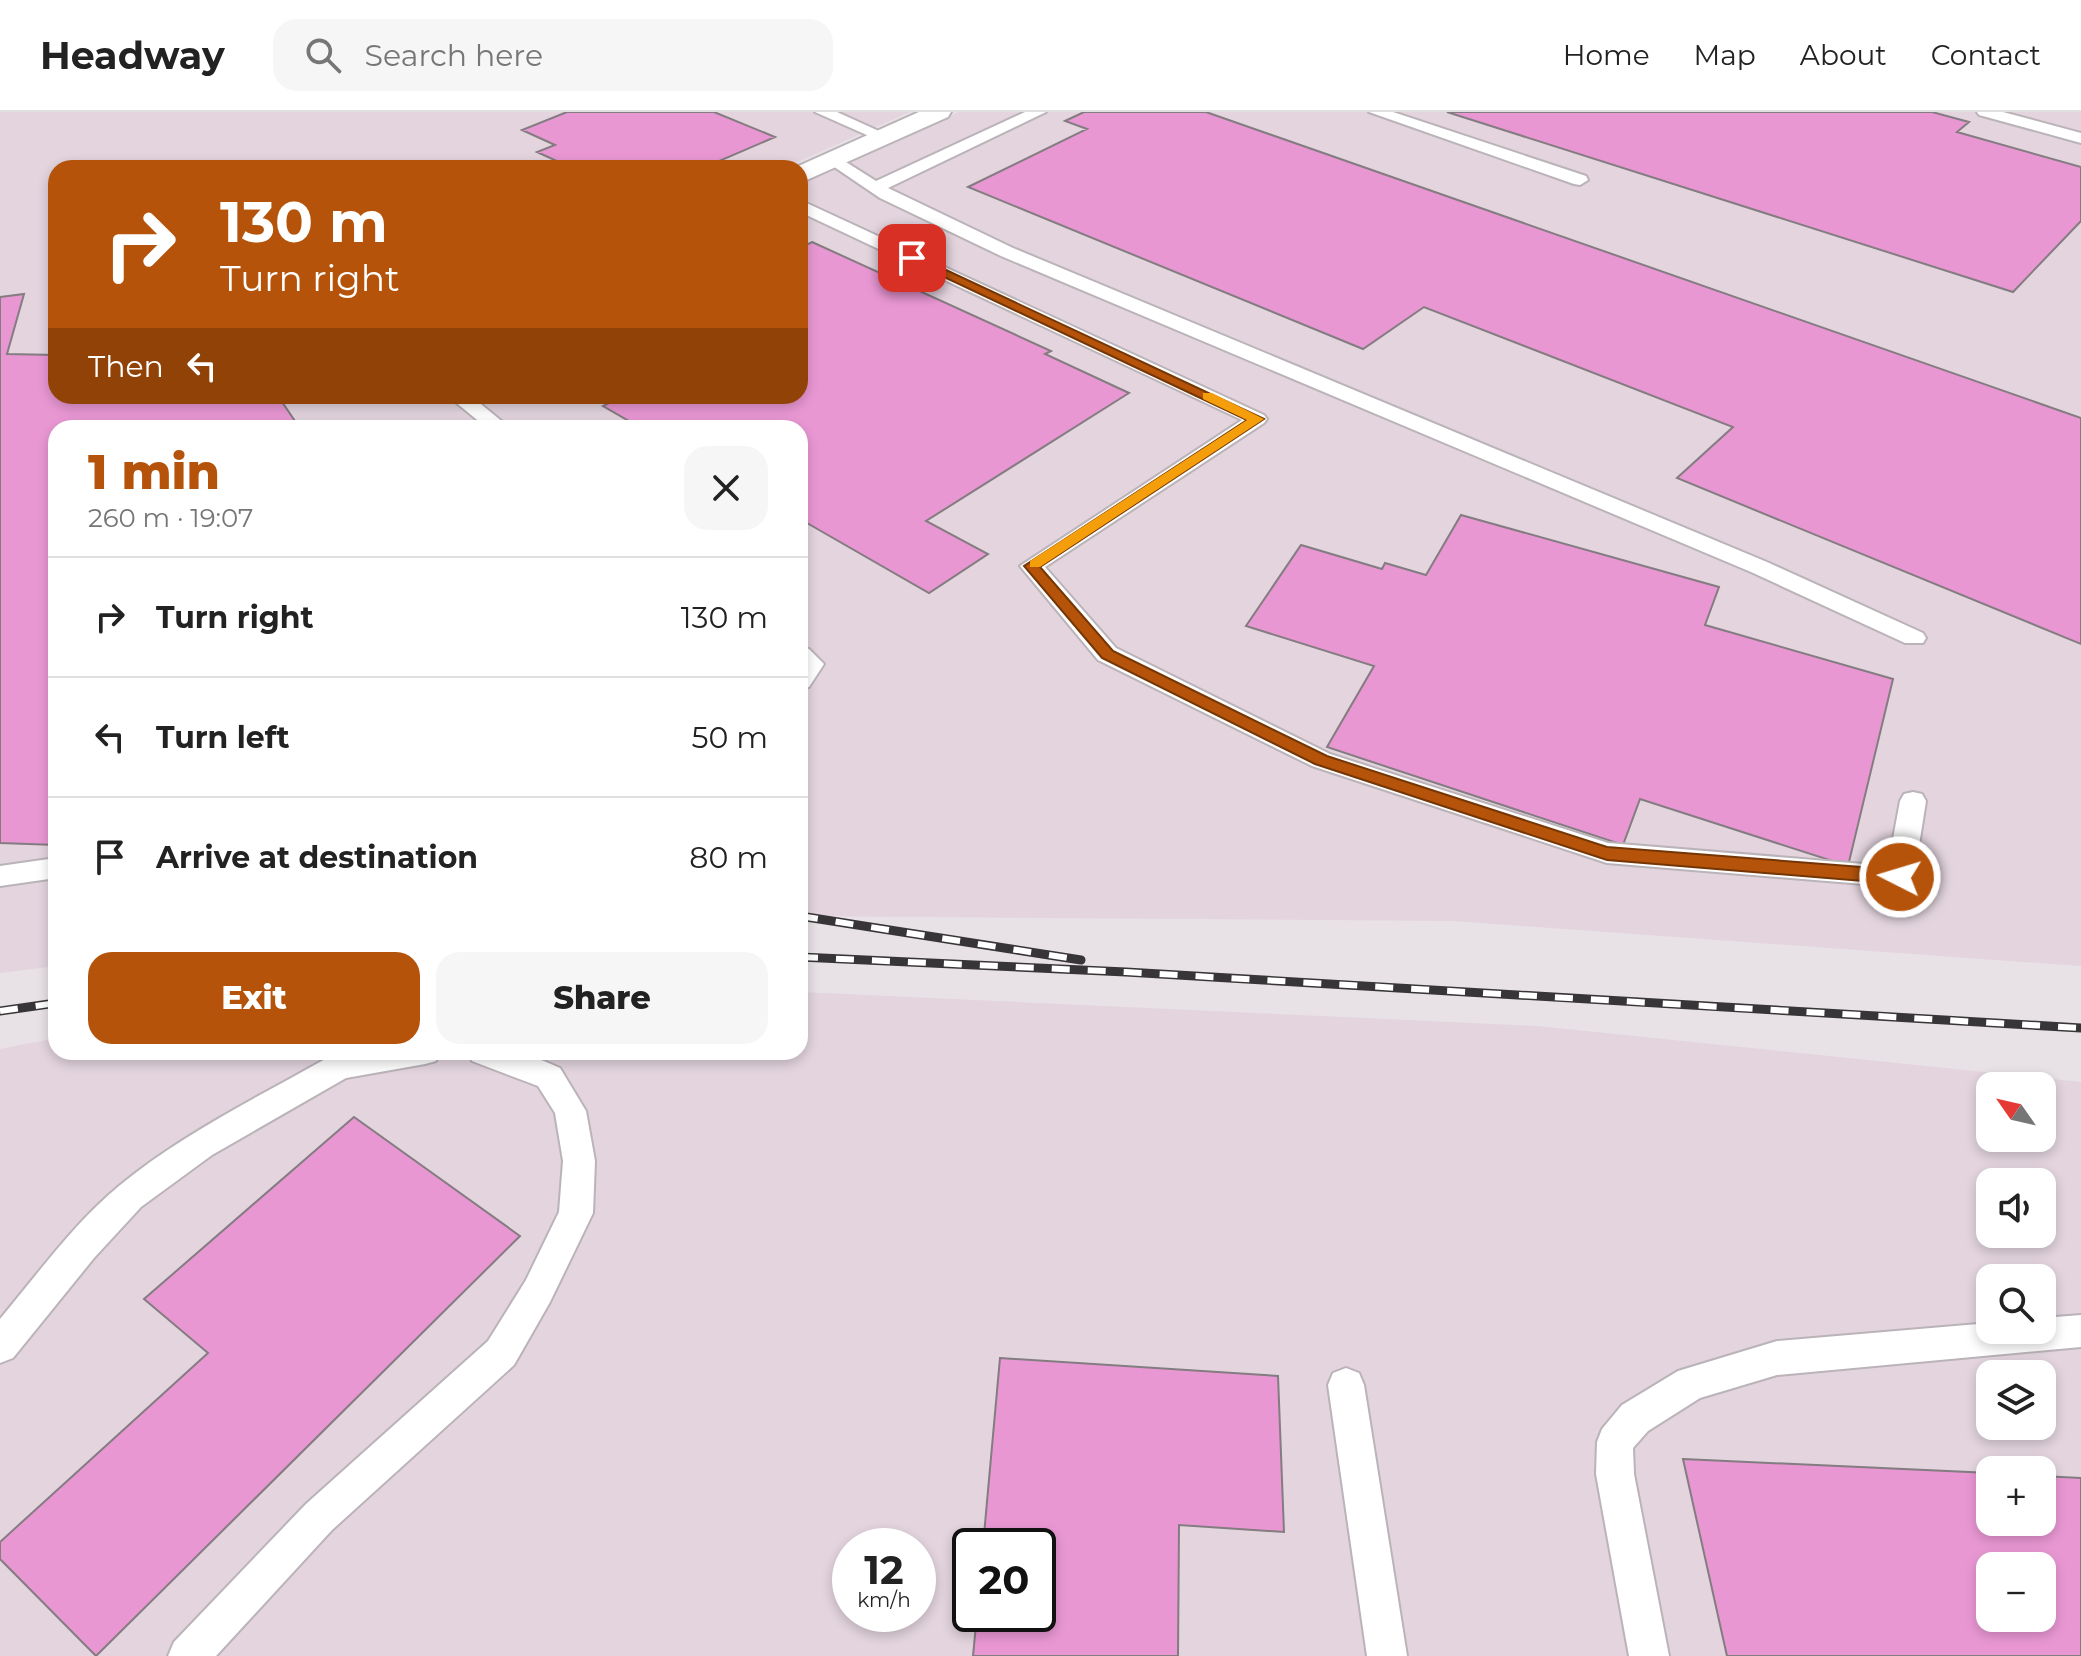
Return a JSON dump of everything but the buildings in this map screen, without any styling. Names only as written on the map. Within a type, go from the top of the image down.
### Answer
[{"type":"street","points":[[808,171],[939,112]]},
{"type":"lane","points":[[823,112],[884,137]]},
{"type":"lane","points":[[876,187],[1038,112]]},
{"type":"lane","points":[[1377,112],[1580,180]]},
{"type":"lane","points":[[1985,112],[2081,138]]},
{"type":"lane","points":[[832,160],[876,187],[1007,252],[1759,567],[1914,638]]},
{"type":"lane","points":[[808,209],[1257,419],[1031,566],[1107,654],[1321,760],[1607,853],[1900,877],[1913,801]]},
{"type":"lane","points":[[808,226],[826,217]]},
{"type":"lane","points":[[468,404],[490,420]]},
{"type":"lane","points":[[0,876],[48,869]]},
{"type":"lane","points":[[0,1346],[82,1247],[129,1197],[201,1145],[340,1066],[376,1060]]},
{"type":"lane","points":[[188,1656],[319,1517],[501,1353],[538,1291],[576,1213],[579,1161],[570,1111],[549,1077],[510,1060]]},
{"type":"lane","points":[[1649,1656],[1615,1474],[1615,1442],[1635,1418],[1691,1383],[1777,1358],[2081,1331]]},
{"type":"lane","points":[[1346,1385],[1387,1656]]},
{"type":"shaded area","points":[[0,112],[910,112],[802,160],[48,160],[48,404],[808,404],[808,180],[959,112],[2081,112],[2081,966],[1453,921],[808,916],[808,420],[48,420],[48,967],[0,973]]},
{"type":"shaded area","points":[[808,992],[1537,1026],[1984,1072],[1976,1072],[1976,1152],[2056,1152],[2056,1079],[2081,1082],[2081,1656],[0,1656],[0,1049],[48,1040],[48,1060],[808,1060]]},
{"type":"railway","points":[[808,917],[1081,960]]},
{"type":"railway","points":[[808,957],[1126,972],[2081,1028]]},
{"type":"railway","points":[[0,1011],[48,1004]]},
{"type":"slow traffic","points":[[1035,564],[1257,419],[1207,396]]},
{"type":"route","points":[[912,258],[1257,419],[1031,566],[1107,654],[1321,760],[1607,853],[1900,877]]}]
